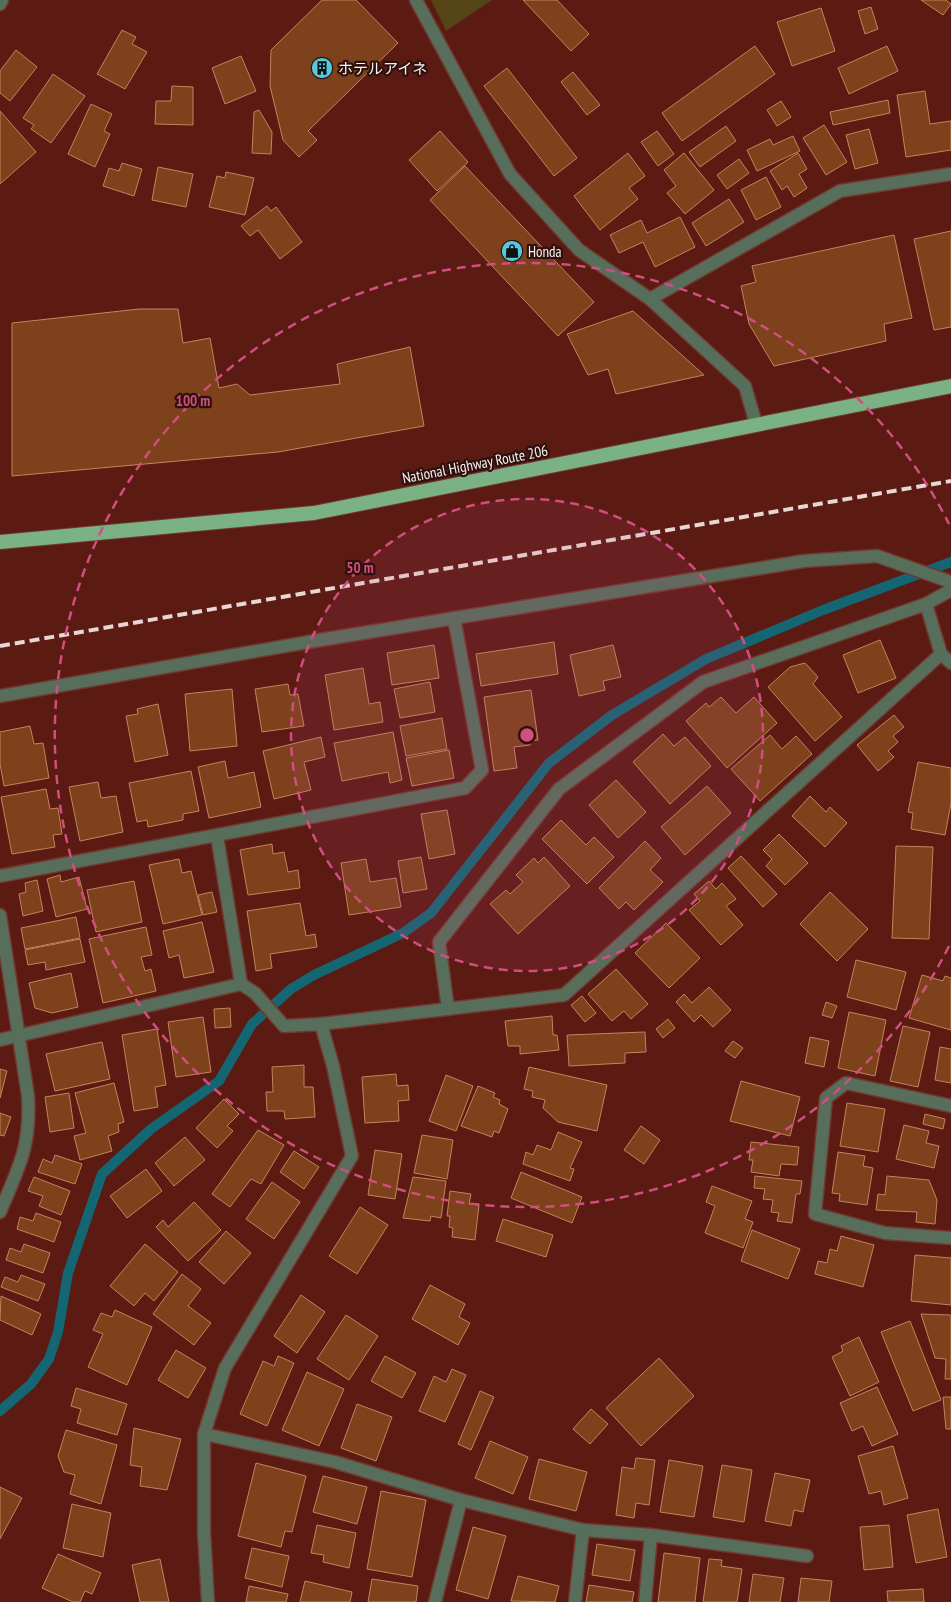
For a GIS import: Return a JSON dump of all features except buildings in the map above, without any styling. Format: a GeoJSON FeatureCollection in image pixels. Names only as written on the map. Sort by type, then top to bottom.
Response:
{"type":"FeatureCollection","features":[{"type":"Feature","properties":{"kind":"highway","name":"National Highway Route 206"},"geometry":{"type":"LineString","coordinates":[[0,542],[314,513],[951,386]]}},
{"type":"Feature","properties":{"kind":"street"},"geometry":{"type":"LineString","coordinates":[[0,4],[2,0]]}},
{"type":"Feature","properties":{"kind":"street"},"geometry":{"type":"LineString","coordinates":[[416,0],[510,174],[579,250],[650,299],[745,386],[756,424]]}},
{"type":"Feature","properties":{"kind":"street"},"geometry":{"type":"LineString","coordinates":[[650,299],[840,191],[951,174]]}},
{"type":"Feature","properties":{"kind":"street"},"geometry":{"type":"LineString","coordinates":[[0,696],[454,618],[804,561],[877,556],[950,585],[926,604],[703,682],[559,789],[438,942],[448,1009]]}},
{"type":"Feature","properties":{"kind":"street"},"geometry":{"type":"LineString","coordinates":[[926,604],[941,654],[951,663]]}},
{"type":"Feature","properties":{"kind":"street"},"geometry":{"type":"LineString","coordinates":[[0,876],[465,788],[482,770],[454,618]]}},
{"type":"Feature","properties":{"kind":"street"},"geometry":{"type":"LineString","coordinates":[[0,1040],[241,984],[256,993],[284,1026],[321,1024],[564,995],[941,654]]}},
{"type":"Feature","properties":{"kind":"street"},"geometry":{"type":"LineString","coordinates":[[217,836],[241,984]]}},
{"type":"Feature","properties":{"kind":"street"},"geometry":{"type":"LineString","coordinates":[[0,915],[28,1096],[30,1122],[24,1154],[0,1212]]}},
{"type":"Feature","properties":{"kind":"street"},"geometry":{"type":"LineString","coordinates":[[208,1602],[204,1532],[204,1434],[225,1368],[352,1156],[333,1066],[321,1024]]}},
{"type":"Feature","properties":{"kind":"street"},"geometry":{"type":"LineString","coordinates":[[951,1106],[846,1083],[826,1098],[816,1214],[884,1233],[951,1238]]}},
{"type":"Feature","properties":{"kind":"street"},"geometry":{"type":"LineString","coordinates":[[204,1434],[335,1462],[461,1500],[584,1530],[651,1535],[807,1556]]}},
{"type":"Feature","properties":{"kind":"street"},"geometry":{"type":"LineString","coordinates":[[435,1602],[461,1500]]}},
{"type":"Feature","properties":{"kind":"street"},"geometry":{"type":"LineString","coordinates":[[575,1602],[584,1530]]}},
{"type":"Feature","properties":{"kind":"street"},"geometry":{"type":"LineString","coordinates":[[645,1602],[651,1535]]}},
{"type":"Feature","properties":{"kind":"shaded area"},"geometry":{"type":"Polygon","coordinates":[[[431,0],[492,0],[446,31],[431,0]]]}},
{"type":"Feature","properties":{"kind":"waterway"},"geometry":{"type":"LineString","coordinates":[[0,1411],[31,1384],[49,1359],[58,1332],[68,1273],[102,1174],[151,1129],[219,1081],[252,1024],[291,989],[314,975],[403,933],[431,913],[549,763],[612,715],[706,659],[823,610],[951,562]]}},
{"type":"Feature","properties":{"kind":"railway"},"geometry":{"type":"LineString","coordinates":[[0,646],[951,481]]}},
{"type":"Feature","properties":{"kind":"place","name":"ホテルアイネ"},"geometry":{"type":"Point","coordinates":[322,68]}},
{"type":"Feature","properties":{"kind":"place","name":"Honda"},"geometry":{"type":"Point","coordinates":[512,251]}}]}
